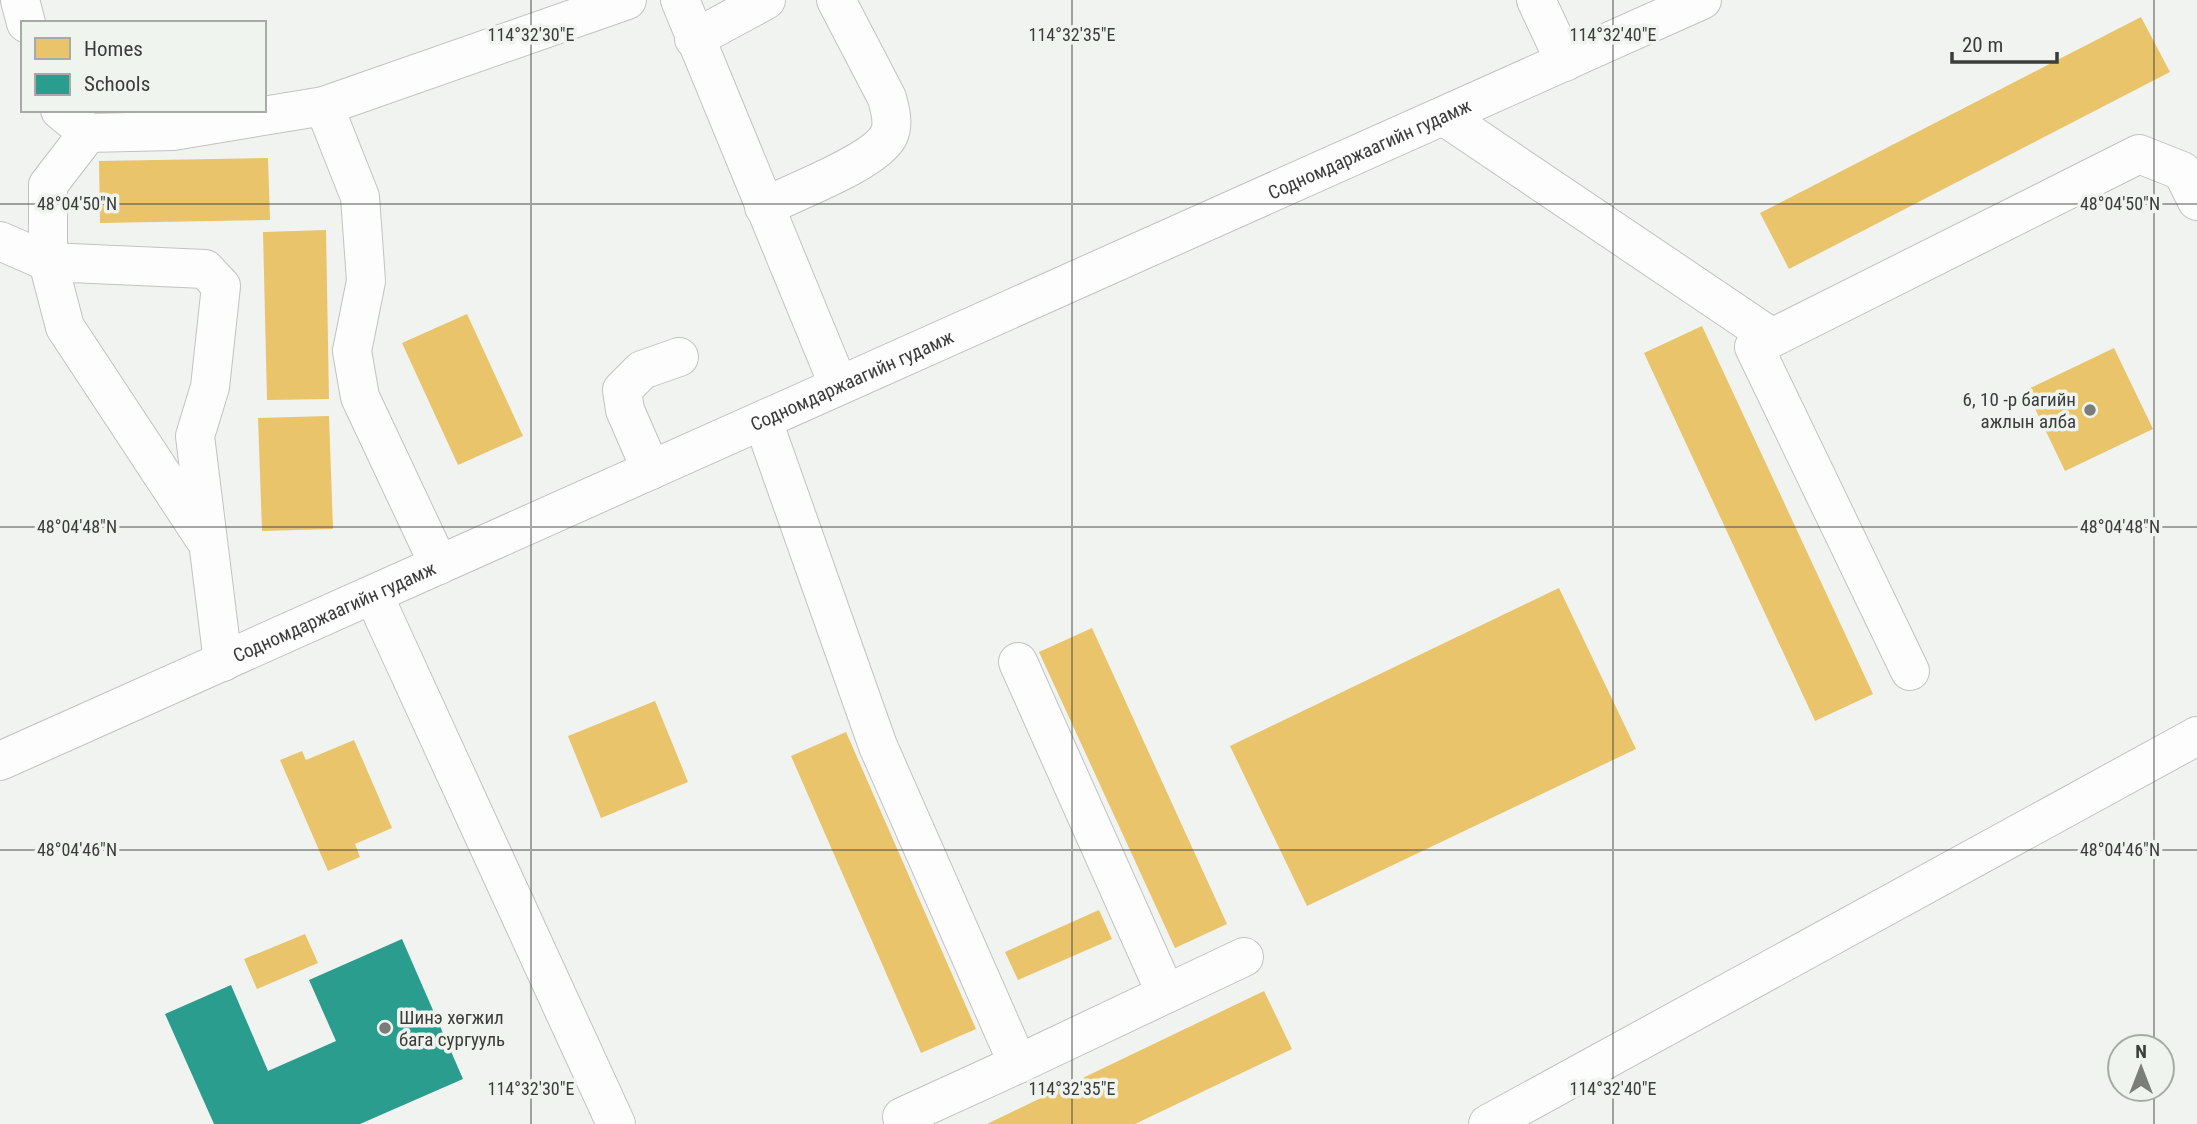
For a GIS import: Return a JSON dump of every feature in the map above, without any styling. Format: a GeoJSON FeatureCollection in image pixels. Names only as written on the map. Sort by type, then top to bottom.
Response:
{"type":"FeatureCollection","features":[{"type":"Feature","properties":{"kind":"street"},"geometry":{"type":"LineString","coordinates":[[20,0],[25,21]]}},
{"type":"Feature","properties":{"kind":"street"},"geometry":{"type":"LineString","coordinates":[[209,546],[65,327],[48,262],[48,185],[74,122],[173,131],[324,106],[627,0]]}},
{"type":"Feature","properties":{"kind":"street"},"geometry":{"type":"LineString","coordinates":[[680,0],[838,384]]}},
{"type":"Feature","properties":{"kind":"street"},"geometry":{"type":"LineString","coordinates":[[694,39],[766,0]]}},
{"type":"Feature","properties":{"kind":"street"},"geometry":{"type":"LineString","coordinates":[[764,206],[875,154],[890,133],[891,114],[887,98],[836,0]]}},
{"type":"Feature","properties":{"kind":"street"},"geometry":{"type":"LineString","coordinates":[[1536,0],[1565,62]]}},
{"type":"Feature","properties":{"kind":"street","name":"Содномдаржаагийн гудамж"},"geometry":{"type":"LineString","coordinates":[[0,761],[762,421],[838,384],[1445,117],[1702,0]]}},
{"type":"Feature","properties":{"kind":"street"},"geometry":{"type":"LineString","coordinates":[[324,106],[360,197],[366,281],[352,351],[360,397],[439,565]]}},
{"type":"Feature","properties":{"kind":"street"},"geometry":{"type":"LineString","coordinates":[[1445,117],[1772,337]]}},
{"type":"Feature","properties":{"kind":"street"},"geometry":{"type":"LineString","coordinates":[[1910,671],[1754,347],[2140,154],[2182,171],[2197,201]]}},
{"type":"Feature","properties":{"kind":"street"},"geometry":{"type":"LineString","coordinates":[[0,241],[48,262],[205,269],[221,286],[210,387],[195,436],[223,662]]}},
{"type":"Feature","properties":{"kind":"street"},"geometry":{"type":"LineString","coordinates":[[651,470],[625,410],[622,390],[642,370],[679,357]]}},
{"type":"Feature","properties":{"kind":"street"},"geometry":{"type":"LineString","coordinates":[[762,421],[878,746],[1018,1064]]}},
{"type":"Feature","properties":{"kind":"street"},"geometry":{"type":"LineString","coordinates":[[373,596],[616,1124]]}},
{"type":"Feature","properties":{"kind":"street"},"geometry":{"type":"LineString","coordinates":[[1018,662],[1166,994]]}},
{"type":"Feature","properties":{"kind":"street"},"geometry":{"type":"LineString","coordinates":[[1488,1124],[2197,736]]}},
{"type":"Feature","properties":{"kind":"street"},"geometry":{"type":"LineString","coordinates":[[902,1117],[1244,957]]}},
{"type":"Feature","properties":{"kind":"building: Homes"},"geometry":{"type":"Polygon","coordinates":[[[2141,17],[2170,72],[1789,269],[1760,213],[2141,17]]]}},
{"type":"Feature","properties":{"kind":"building: Homes"},"geometry":{"type":"Polygon","coordinates":[[[268,158],[270,220],[100,223],[99,161],[268,158]]]}},
{"type":"Feature","properties":{"kind":"building: Homes"},"geometry":{"type":"Polygon","coordinates":[[[326,230],[329,399],[267,400],[263,232],[326,230]]]}},
{"type":"Feature","properties":{"kind":"building: Homes"},"geometry":{"type":"Polygon","coordinates":[[[467,314],[523,436],[458,465],[402,343],[467,314]]]}},
{"type":"Feature","properties":{"kind":"building: Homes"},"geometry":{"type":"Polygon","coordinates":[[[1702,326],[1873,694],[1815,721],[1644,353],[1702,326]]]}},
{"type":"Feature","properties":{"kind":"building: Homes","name":"6, 10 -р багийн ажлын алба"},"geometry":{"type":"Polygon","coordinates":[[[2114,348],[2153,429],[2065,471],[2026,390],[2114,348]]]}},
{"type":"Feature","properties":{"kind":"building: Homes"},"geometry":{"type":"Polygon","coordinates":[[[329,416],[333,529],[262,531],[258,418],[329,416]]]}},
{"type":"Feature","properties":{"kind":"building: Homes"},"geometry":{"type":"Polygon","coordinates":[[[1559,588],[1636,749],[1307,906],[1230,746],[1559,588]]]}},
{"type":"Feature","properties":{"kind":"building: Homes"},"geometry":{"type":"Polygon","coordinates":[[[1092,628],[1227,924],[1175,948],[1039,652],[1092,628]]]}},
{"type":"Feature","properties":{"kind":"building: Homes"},"geometry":{"type":"Polygon","coordinates":[[[655,701],[688,782],[601,818],[568,736],[655,701]]]}},
{"type":"Feature","properties":{"kind":"building: Homes"},"geometry":{"type":"Polygon","coordinates":[[[846,732],[976,1029],[921,1053],[791,756],[846,732]]]}},
{"type":"Feature","properties":{"kind":"building: Homes"},"geometry":{"type":"Polygon","coordinates":[[[354,740],[392,828],[355,844],[360,857],[328,871],[280,760],[302,751],[306,760],[354,740]]]}},
{"type":"Feature","properties":{"kind":"building: Homes"},"geometry":{"type":"Polygon","coordinates":[[[1099,910],[1112,939],[1018,980],[1005,952],[1099,910]]]}},
{"type":"Feature","properties":{"kind":"building: Homes"},"geometry":{"type":"Polygon","coordinates":[[[305,934],[318,963],[257,989],[244,959],[305,934]]]}},
{"type":"Feature","properties":{"kind":"building: Homes"},"geometry":{"type":"Polygon","coordinates":[[[1264,991],[1292,1049],[1135,1124],[987,1124],[1264,991]]]}},
{"type":"Feature","properties":{"kind":"building: Schools","name":"Шинэ хөгжил бага сургууль"},"geometry":{"type":"Polygon","coordinates":[[[402,939],[463,1079],[360,1124],[214,1124],[165,1014],[231,985],[268,1071],[336,1041],[309,980],[402,939]]]}},
{"type":"Feature","properties":{"kind":"place","name":"6, 10 -р багийн ажлын алба"},"geometry":{"type":"Point","coordinates":[2090,410]}},
{"type":"Feature","properties":{"kind":"place","name":"Шинэ хөгжил бага сургууль"},"geometry":{"type":"Point","coordinates":[385,1028]}}]}
